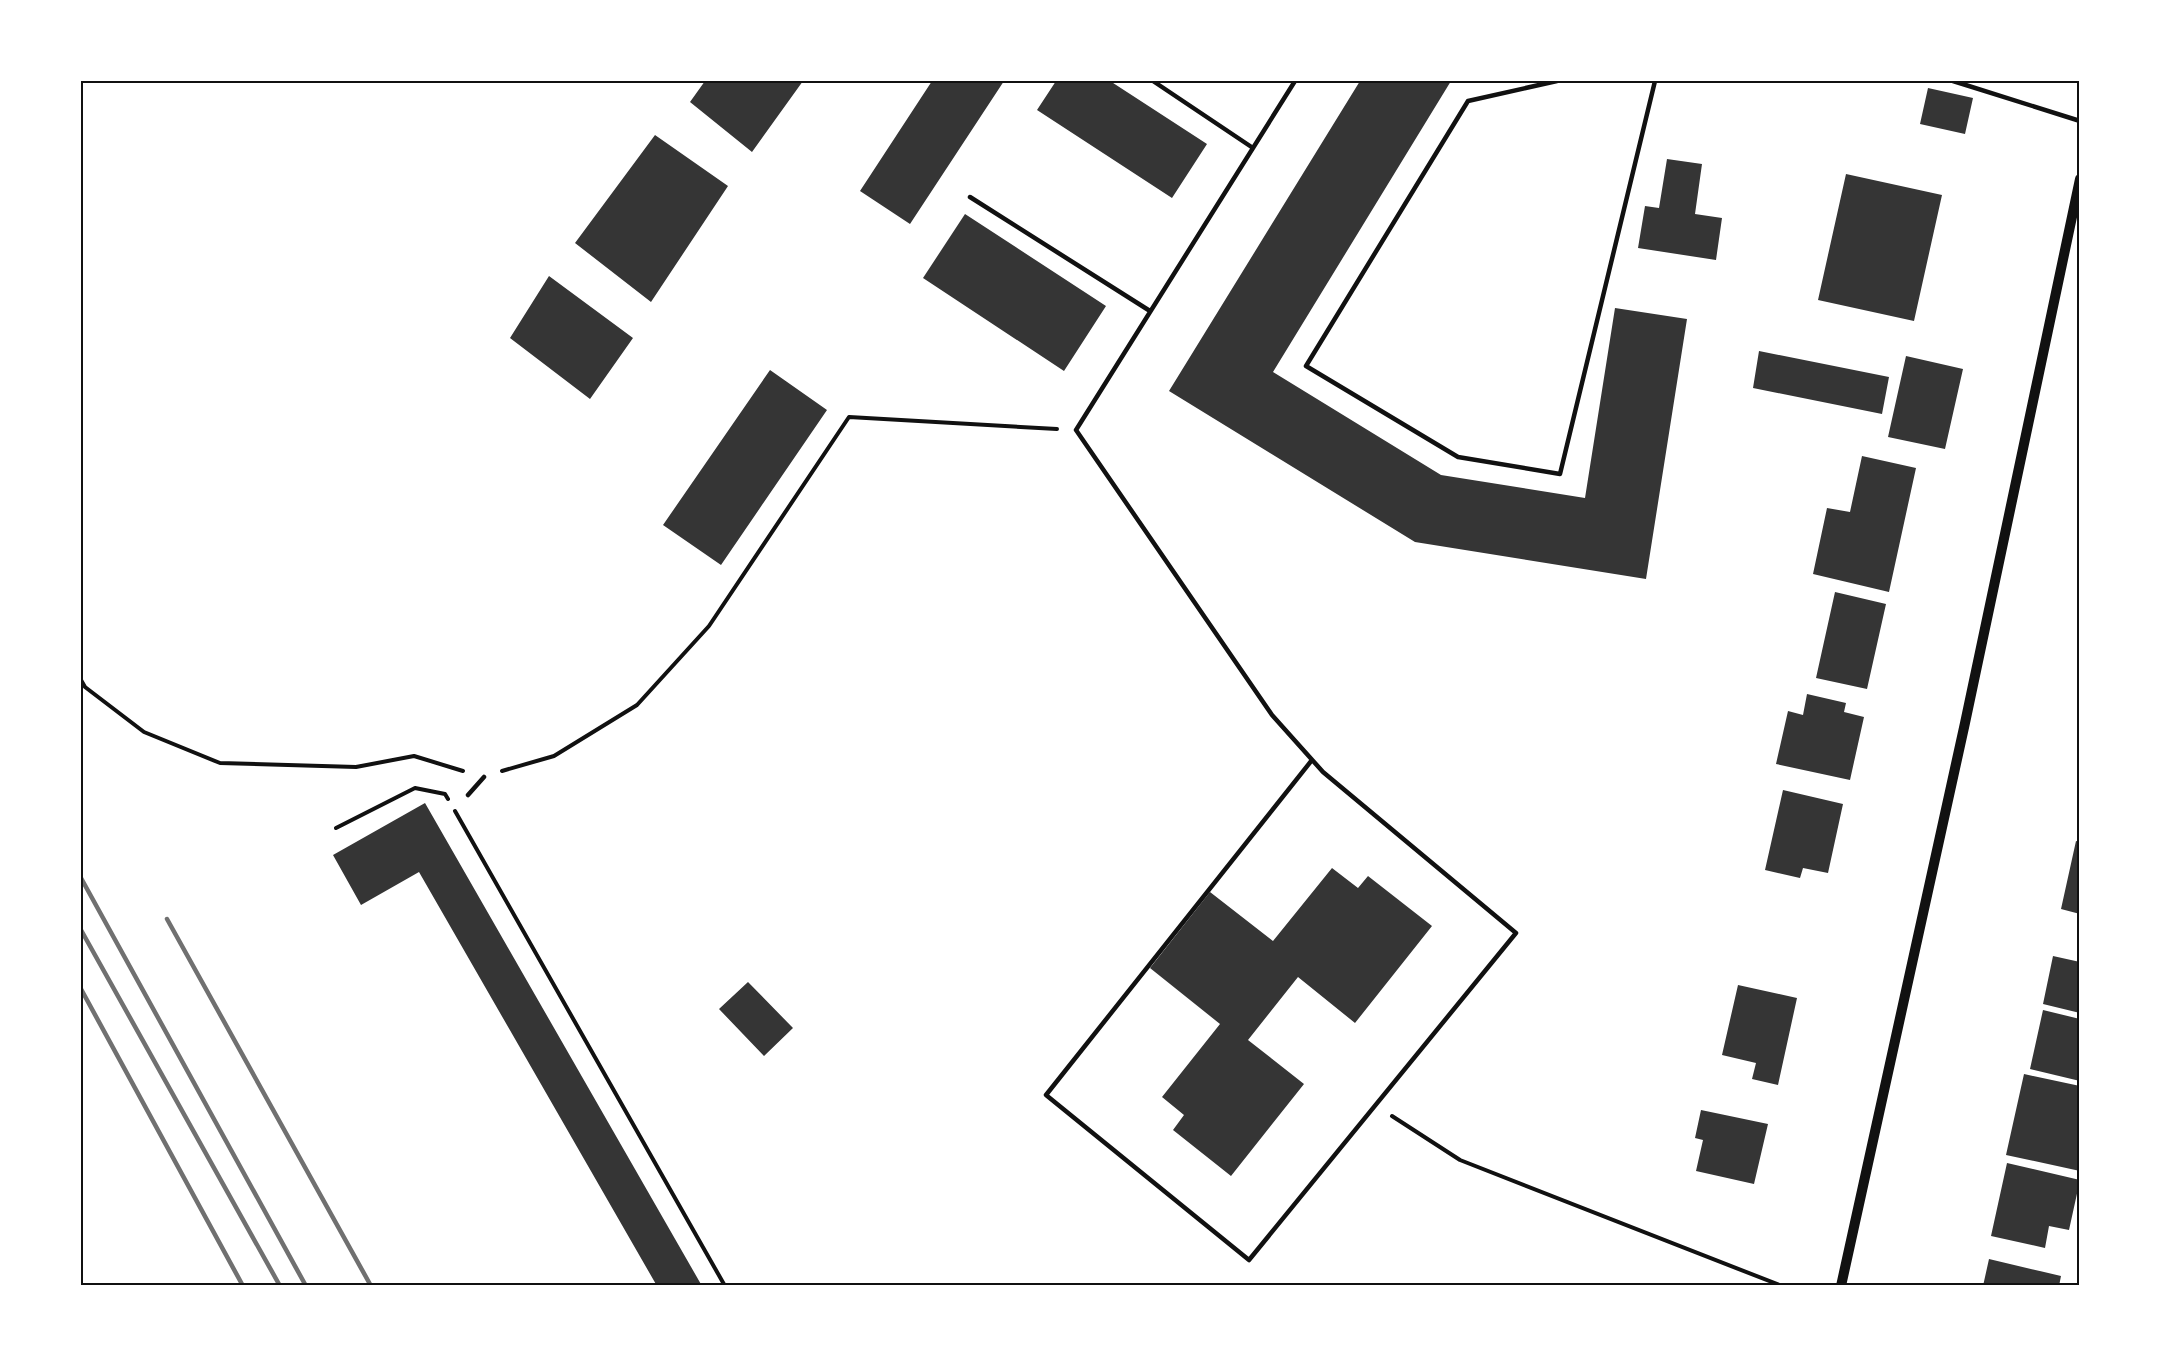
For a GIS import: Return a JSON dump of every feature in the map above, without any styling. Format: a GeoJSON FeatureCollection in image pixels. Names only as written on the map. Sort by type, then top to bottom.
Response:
{"type":"FeatureCollection","features":[{"type":"Feature","properties":{"kind":"street"},"geometry":{"type":"LineString","coordinates":[[1841,1286],[1965,723],[2080,178]]}},
{"type":"Feature","properties":{"kind":"lane"},"geometry":{"type":"LineString","coordinates":[[1153,81],[1253,148]]}},
{"type":"Feature","properties":{"kind":"lane"},"geometry":{"type":"LineString","coordinates":[[1296,81],[1076,430],[1272,715],[1323,772],[1516,933],[1249,1260],[1046,1095],[1312,760]]}},
{"type":"Feature","properties":{"kind":"lane"},"geometry":{"type":"LineString","coordinates":[[1557,81],[1468,101],[1306,366],[1458,458],[1560,474],[1655,81]]}},
{"type":"Feature","properties":{"kind":"lane"},"geometry":{"type":"LineString","coordinates":[[1953,81],[2080,121]]}},
{"type":"Feature","properties":{"kind":"lane"},"geometry":{"type":"LineString","coordinates":[[970,197],[1150,311]]}},
{"type":"Feature","properties":{"kind":"lane"},"geometry":{"type":"LineString","coordinates":[[468,795],[484,777]]}},
{"type":"Feature","properties":{"kind":"path"},"geometry":{"type":"LineString","coordinates":[[81,680],[85,687],[144,732],[220,763],[356,767],[414,756],[484,777],[554,756],[637,705],[709,626],[849,417],[1076,430]]}},
{"type":"Feature","properties":{"kind":"path"},"geometry":{"type":"LineString","coordinates":[[336,828],[415,788],[445,794],[725,1286]]}},
{"type":"Feature","properties":{"kind":"path"},"geometry":{"type":"LineString","coordinates":[[1377,1106],[1460,1160],[1782,1286]]}},
{"type":"Feature","properties":{"kind":"building"},"geometry":{"type":"Polygon","coordinates":[[[705,81],[803,81],[752,152],[690,102],[705,81]]]}},
{"type":"Feature","properties":{"kind":"building"},"geometry":{"type":"Polygon","coordinates":[[[932,81],[1004,81],[910,224],[860,191],[932,81]]]}},
{"type":"Feature","properties":{"kind":"building"},"geometry":{"type":"Polygon","coordinates":[[[1056,81],[1110,81],[1207,144],[1172,198],[1037,110],[1056,81]]]}},
{"type":"Feature","properties":{"kind":"building"},"geometry":{"type":"Polygon","coordinates":[[[1360,81],[1451,81],[1273,372],[1441,475],[1585,498],[1615,308],[1687,319],[1646,579],[1415,542],[1169,391],[1360,81]]]}},
{"type":"Feature","properties":{"kind":"building"},"geometry":{"type":"Polygon","coordinates":[[[1928,88],[1973,98],[1965,134],[1920,124],[1928,88]]]}},
{"type":"Feature","properties":{"kind":"building"},"geometry":{"type":"Polygon","coordinates":[[[655,135],[728,186],[651,302],[575,243],[655,135]]]}},
{"type":"Feature","properties":{"kind":"building"},"geometry":{"type":"Polygon","coordinates":[[[1667,159],[1702,164],[1695,214],[1722,218],[1716,260],[1638,248],[1645,206],[1659,208],[1667,159]]]}},
{"type":"Feature","properties":{"kind":"building"},"geometry":{"type":"Polygon","coordinates":[[[1846,174],[1942,195],[1914,321],[1818,300],[1846,174]]]}},
{"type":"Feature","properties":{"kind":"building"},"geometry":{"type":"Polygon","coordinates":[[[965,214],[1106,306],[1064,371],[923,278],[965,214]]]}},
{"type":"Feature","properties":{"kind":"building"},"geometry":{"type":"Polygon","coordinates":[[[549,276],[633,338],[590,399],[510,338],[549,276]]]}},
{"type":"Feature","properties":{"kind":"building"},"geometry":{"type":"Polygon","coordinates":[[[1759,351],[1889,377],[1882,414],[1753,388],[1759,351]]]}},
{"type":"Feature","properties":{"kind":"building"},"geometry":{"type":"Polygon","coordinates":[[[1906,356],[1963,369],[1945,449],[1888,437],[1906,356]]]}},
{"type":"Feature","properties":{"kind":"building"},"geometry":{"type":"Polygon","coordinates":[[[770,370],[827,410],[721,565],[663,525],[770,370]]]}},
{"type":"Feature","properties":{"kind":"building"},"geometry":{"type":"Polygon","coordinates":[[[1862,456],[1916,468],[1889,592],[1813,574],[1827,508],[1850,512],[1862,456]]]}},
{"type":"Feature","properties":{"kind":"building"},"geometry":{"type":"Polygon","coordinates":[[[1835,592],[1886,604],[1867,689],[1816,678],[1835,592]]]}},
{"type":"Feature","properties":{"kind":"building"},"geometry":{"type":"Polygon","coordinates":[[[1807,694],[1846,703],[1844,712],[1864,717],[1850,780],[1776,764],[1788,711],[1803,715],[1807,694]]]}},
{"type":"Feature","properties":{"kind":"building"},"geometry":{"type":"Polygon","coordinates":[[[1783,790],[1843,804],[1828,873],[1803,868],[1800,878],[1765,870],[1783,790]]]}},
{"type":"Feature","properties":{"kind":"building"},"geometry":{"type":"Polygon","coordinates":[[[425,803],[702,1286],[657,1286],[419,872],[361,905],[333,855],[425,803]]]}},
{"type":"Feature","properties":{"kind":"building"},"geometry":{"type":"Polygon","coordinates":[[[2076,841],[2080,842],[2080,914],[2061,909],[2076,841]]]}},
{"type":"Feature","properties":{"kind":"building"},"geometry":{"type":"Polygon","coordinates":[[[1332,868],[1358,888],[1368,876],[1432,926],[1355,1023],[1298,977],[1248,1040],[1304,1084],[1231,1176],[1173,1130],[1184,1115],[1162,1097],[1220,1024],[1150,968],[1210,892],[1273,941],[1332,868]]]}},
{"type":"Feature","properties":{"kind":"building"},"geometry":{"type":"Polygon","coordinates":[[[2053,956],[2080,962],[2080,1013],[2043,1004],[2053,956]]]}},
{"type":"Feature","properties":{"kind":"building"},"geometry":{"type":"Polygon","coordinates":[[[748,982],[793,1028],[764,1056],[719,1009],[748,982]]]}},
{"type":"Feature","properties":{"kind":"building"},"geometry":{"type":"Polygon","coordinates":[[[1738,985],[1797,998],[1778,1085],[1752,1079],[1756,1063],[1722,1055],[1738,985]]]}},
{"type":"Feature","properties":{"kind":"building"},"geometry":{"type":"Polygon","coordinates":[[[2043,1010],[2080,1019],[2080,1081],[2030,1069],[2043,1010]]]}},
{"type":"Feature","properties":{"kind":"building"},"geometry":{"type":"Polygon","coordinates":[[[2024,1074],[2080,1086],[2080,1171],[2006,1155],[2024,1074]]]}},
{"type":"Feature","properties":{"kind":"building"},"geometry":{"type":"Polygon","coordinates":[[[1701,1110],[1768,1124],[1754,1184],[1696,1171],[1703,1140],[1695,1138],[1701,1110]]]}},
{"type":"Feature","properties":{"kind":"building"},"geometry":{"type":"Polygon","coordinates":[[[2007,1163],[2080,1180],[2069,1230],[2049,1226],[2045,1248],[1991,1236],[2007,1163]]]}},
{"type":"Feature","properties":{"kind":"building"},"geometry":{"type":"Polygon","coordinates":[[[1989,1259],[2061,1276],[2059,1286],[1983,1286],[1989,1259]]]}},
{"type":"Feature","properties":{"kind":"railway"},"geometry":{"type":"LineString","coordinates":[[81,878],[306,1286]]}},
{"type":"Feature","properties":{"kind":"railway"},"geometry":{"type":"LineString","coordinates":[[167,919],[371,1286]]}},
{"type":"Feature","properties":{"kind":"railway"},"geometry":{"type":"LineString","coordinates":[[81,930],[280,1286]]}},
{"type":"Feature","properties":{"kind":"railway"},"geometry":{"type":"LineString","coordinates":[[81,989],[243,1286]]}}]}
